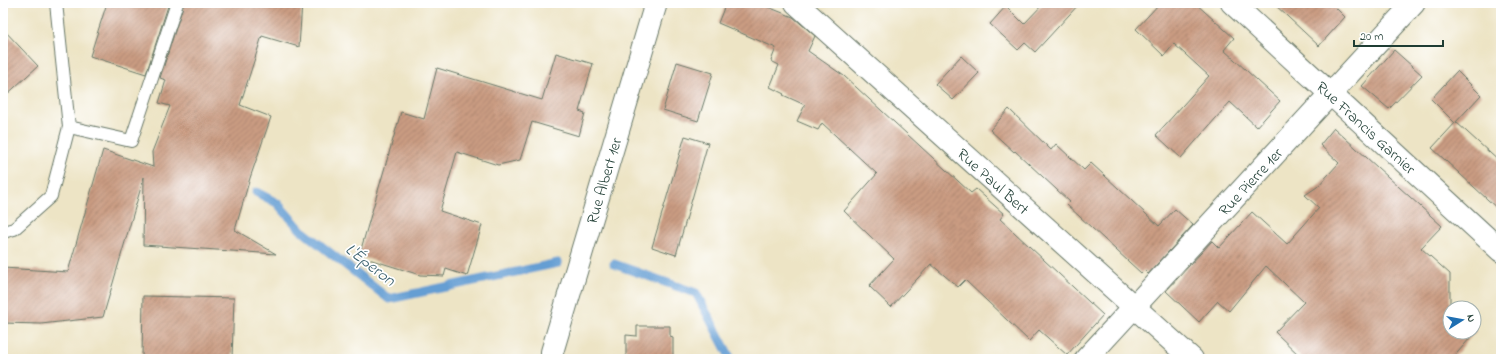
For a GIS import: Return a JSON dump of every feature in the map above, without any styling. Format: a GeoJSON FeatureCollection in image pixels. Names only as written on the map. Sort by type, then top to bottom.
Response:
{"type":"FeatureCollection","features":[{"type":"Feature","properties":{"kind":"street","name":"Rue Albert 1er"},"geometry":{"type":"LineString","coordinates":[[552,359],[552,352],[656,3]]}},
{"type":"Feature","properties":{"kind":"street","name":"Rue Paul Bert"},"geometry":{"type":"LineString","coordinates":[[796,3],[1046,229],[1135,306],[1192,359]]}},
{"type":"Feature","properties":{"kind":"street","name":"Rue Francis Garnier"},"geometry":{"type":"LineString","coordinates":[[1232,3],[1501,251]]}},
{"type":"Feature","properties":{"kind":"street","name":"Rue Pierre 1er"},"geometry":{"type":"LineString","coordinates":[[1086,359],[1414,3]]}},
{"type":"Feature","properties":{"kind":"lane"},"geometry":{"type":"LineString","coordinates":[[3,232],[14,229],[51,196],[69,127],[56,3]]}},
{"type":"Feature","properties":{"kind":"lane"},"geometry":{"type":"LineString","coordinates":[[69,127],[131,141],[177,3]]}},
{"type":"Feature","properties":{"kind":"building"},"geometry":{"type":"Polygon","coordinates":[[[107,3],[169,3],[146,74],[90,56],[107,3]]]}},
{"type":"Feature","properties":{"kind":"building"},"geometry":{"type":"Polygon","coordinates":[[[184,3],[302,3],[299,47],[262,36],[240,105],[271,117],[250,178],[235,230],[276,254],[143,245],[144,177],[103,317],[41,324],[3,323],[3,268],[68,272],[103,150],[153,167],[152,152],[170,106],[159,103],[166,80],[160,78],[184,3]]]}},
{"type":"Feature","properties":{"kind":"building"},"geometry":{"type":"Polygon","coordinates":[[[726,3],[758,3],[793,17],[815,36],[808,51],[844,76],[971,193],[976,189],[1004,214],[1000,219],[1103,315],[1067,355],[1039,330],[1029,341],[965,280],[958,287],[931,264],[891,307],[869,286],[894,259],[844,211],[877,174],[822,123],[818,130],[797,121],[805,105],[770,87],[779,65],[771,61],[776,48],[718,23],[726,3]]]}},
{"type":"Feature","properties":{"kind":"building"},"geometry":{"type":"Polygon","coordinates":[[[1044,3],[1080,3],[1035,52],[1025,43],[1018,50],[990,24],[1006,6],[1024,24],[1044,3]]]}},
{"type":"Feature","properties":{"kind":"building"},"geometry":{"type":"Polygon","coordinates":[[[1160,3],[1195,3],[1234,38],[1224,50],[1280,101],[1257,127],[1230,102],[1181,158],[1156,135],[1209,76],[1174,44],[1164,56],[1136,29],[1160,3]]]}},
{"type":"Feature","properties":{"kind":"building"},"geometry":{"type":"Polygon","coordinates":[[[1273,3],[1331,3],[1345,17],[1319,46],[1273,3]]]}},
{"type":"Feature","properties":{"kind":"building"},"geometry":{"type":"Polygon","coordinates":[[[3,29],[38,66],[3,98],[3,29]]]}},
{"type":"Feature","properties":{"kind":"building"},"geometry":{"type":"Polygon","coordinates":[[[1394,50],[1422,75],[1389,109],[1362,86],[1394,50]]]}},
{"type":"Feature","properties":{"kind":"building"},"geometry":{"type":"Polygon","coordinates":[[[556,53],[593,64],[579,111],[585,113],[579,136],[532,122],[520,160],[498,165],[457,152],[440,211],[482,225],[467,276],[446,269],[444,276],[420,275],[359,256],[401,112],[424,119],[437,68],[542,100],[556,53]]]}},
{"type":"Feature","properties":{"kind":"building"},"geometry":{"type":"Polygon","coordinates":[[[961,56],[979,73],[953,100],[935,84],[961,56]]]}},
{"type":"Feature","properties":{"kind":"building"},"geometry":{"type":"Polygon","coordinates":[[[677,62],[713,73],[698,121],[663,110],[677,62]]]}},
{"type":"Feature","properties":{"kind":"building"},"geometry":{"type":"Polygon","coordinates":[[[1457,71],[1481,95],[1455,123],[1431,99],[1457,71]]]}},
{"type":"Feature","properties":{"kind":"building"},"geometry":{"type":"Polygon","coordinates":[[[1009,109],[1051,150],[1056,144],[1084,170],[1091,163],[1159,226],[1175,209],[1193,225],[1148,274],[1144,270],[1141,273],[1067,205],[1070,202],[990,130],[1009,109]]]}},
{"type":"Feature","properties":{"kind":"building"},"geometry":{"type":"Polygon","coordinates":[[[1456,122],[1501,163],[1501,212],[1432,148],[1456,122]]]}},
{"type":"Feature","properties":{"kind":"building"},"geometry":{"type":"Polygon","coordinates":[[[1334,128],[1442,226],[1421,248],[1450,274],[1450,300],[1442,300],[1442,340],[1468,340],[1452,359],[1303,359],[1275,332],[1304,302],[1266,266],[1229,311],[1218,301],[1199,322],[1166,291],[1212,241],[1219,248],[1252,212],[1287,244],[1319,208],[1305,195],[1317,187],[1339,163],[1320,145],[1334,128]]]}},
{"type":"Feature","properties":{"kind":"building"},"geometry":{"type":"Polygon","coordinates":[[[685,136],[708,143],[676,255],[652,247],[685,136]]]}},
{"type":"Feature","properties":{"kind":"building"},"geometry":{"type":"Polygon","coordinates":[[[143,296],[234,298],[232,359],[142,359],[143,296]]]}},
{"type":"Feature","properties":{"kind":"building"},"geometry":{"type":"Polygon","coordinates":[[[637,326],[670,326],[670,336],[673,337],[673,359],[626,359],[626,335],[637,336],[637,326]]]}},
{"type":"Feature","properties":{"kind":"waterway","name":"L'Éperon"},"geometry":{"type":"LineString","coordinates":[[256,192],[277,203],[301,230],[389,299],[558,263]]}},
{"type":"Feature","properties":{"kind":"waterway","name":"L'Éperon"},"geometry":{"type":"LineString","coordinates":[[614,264],[696,293],[731,359]]}}]}
